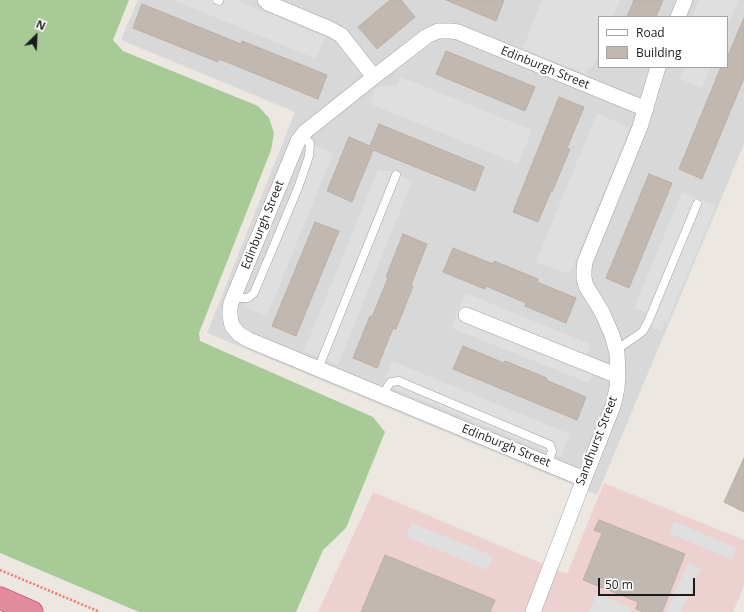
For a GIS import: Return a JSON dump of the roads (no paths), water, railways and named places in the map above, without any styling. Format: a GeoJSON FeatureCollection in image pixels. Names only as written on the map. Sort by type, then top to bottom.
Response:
{"type":"FeatureCollection","features":[{"type":"Feature","properties":{"kind":"highway"},"geometry":{"type":"LineString","coordinates":[[0,598],[32,612]]}},
{"type":"Feature","properties":{"kind":"street"},"geometry":{"type":"LineString","coordinates":[[265,0],[268,4],[330,29],[341,35],[374,77]]}},
{"type":"Feature","properties":{"kind":"street"},"geometry":{"type":"LineString","coordinates":[[678,16],[685,0]]}},
{"type":"Feature","properties":{"kind":"street","name":"Edinburgh Street"},"geometry":{"type":"LineString","coordinates":[[584,479],[248,340],[239,334],[232,326],[230,316],[231,303],[301,136],[306,130],[427,36],[438,32],[458,32],[646,109]]}},
{"type":"Feature","properties":{"kind":"street","name":"Sandhurst Street"},"geometry":{"type":"LineString","coordinates":[[533,612],[613,406],[618,376],[616,350],[612,335],[602,312],[586,286],[584,269],[585,262],[640,127],[658,68]]}},
{"type":"Feature","properties":{"kind":"street"},"geometry":{"type":"LineString","coordinates":[[466,315],[618,376]]}},
{"type":"Feature","properties":{"kind":"lane"},"geometry":{"type":"LineString","coordinates":[[318,369],[396,175]]}},
{"type":"Feature","properties":{"kind":"lane"},"geometry":{"type":"LineString","coordinates":[[616,350],[643,331],[648,322],[697,204]]}}]}
